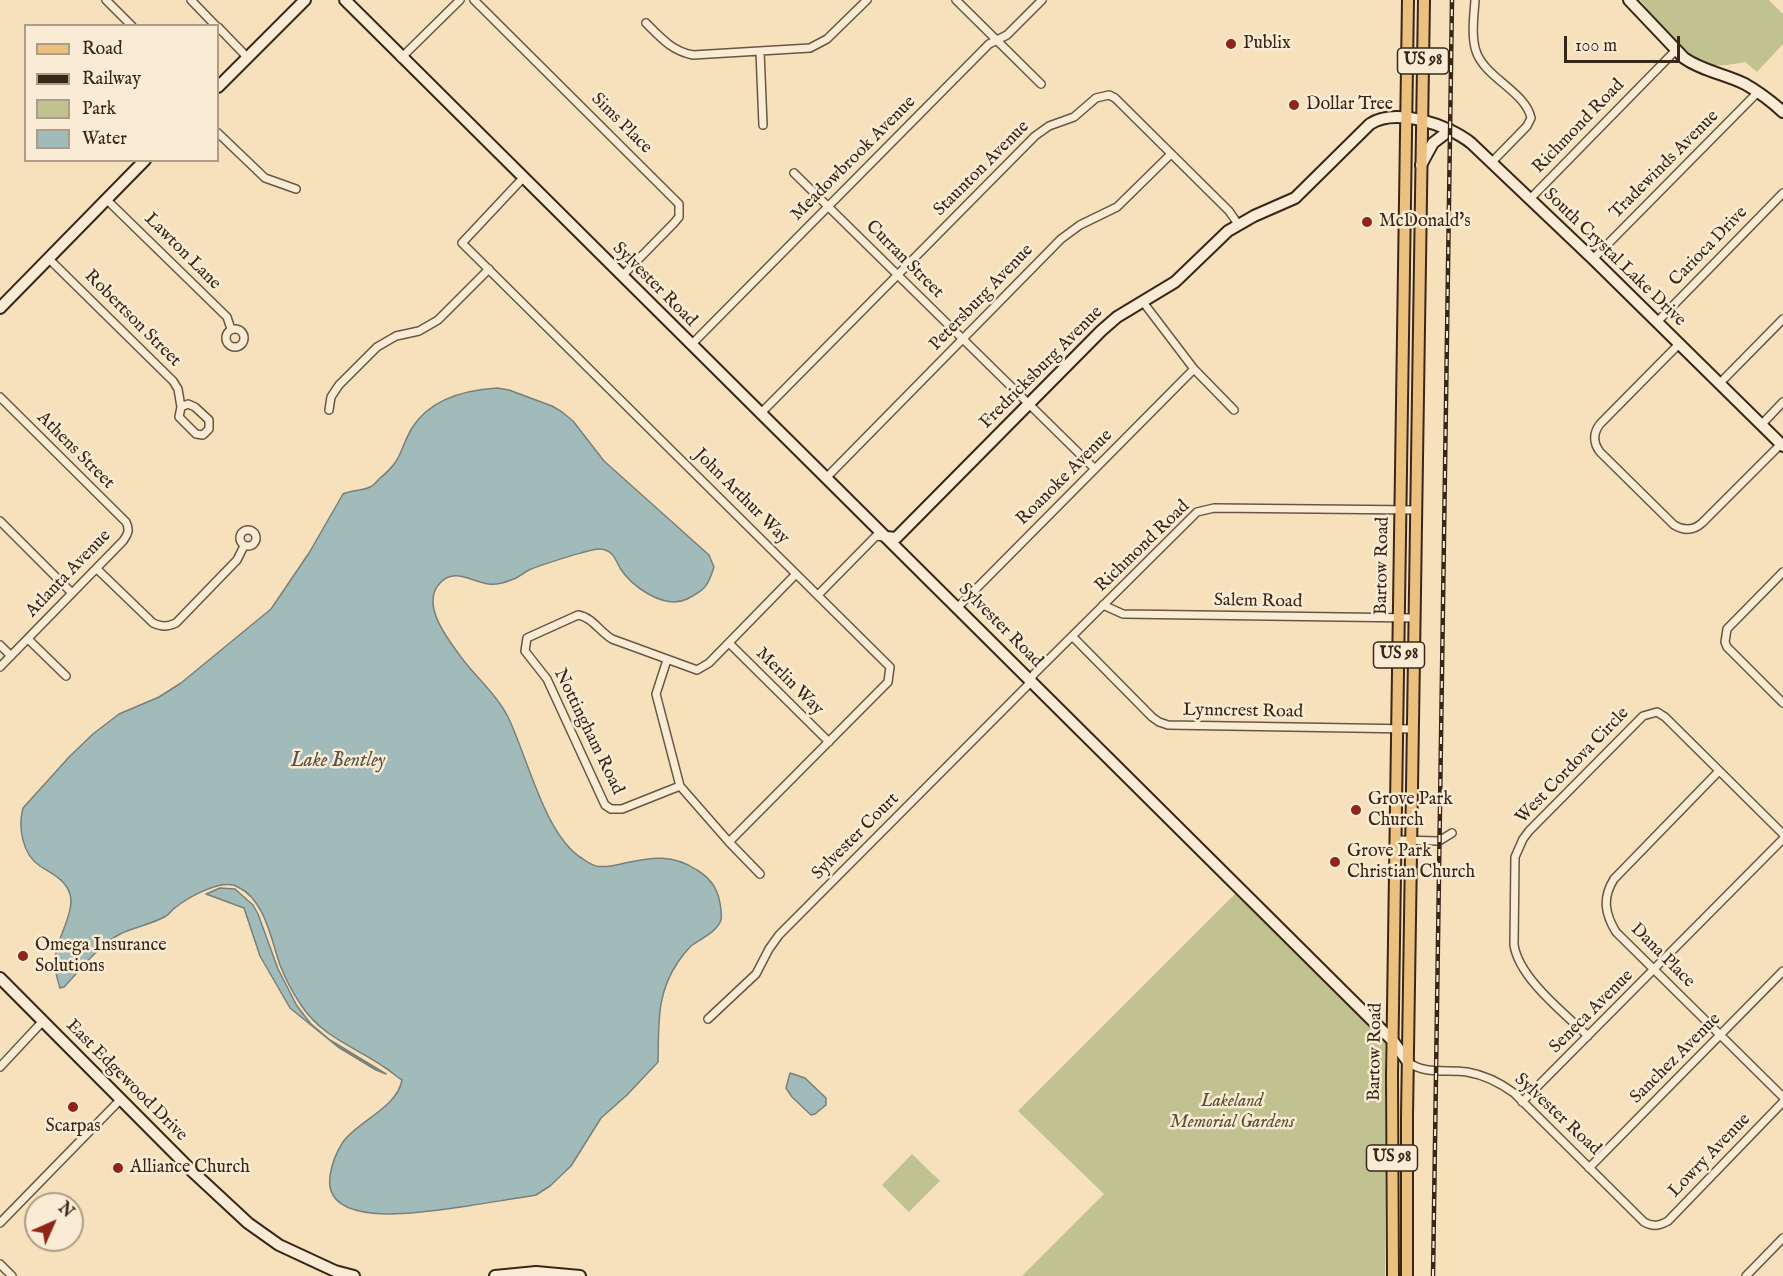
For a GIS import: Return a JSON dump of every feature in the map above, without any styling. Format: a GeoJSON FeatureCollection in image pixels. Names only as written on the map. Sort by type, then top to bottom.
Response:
{"type":"FeatureCollection","features":[{"type":"Feature","properties":{"kind":"main road","name":"Bartow Road"},"geometry":{"type":"LineString","coordinates":[[1393,1276],[1393,1041],[1408,0]]}},
{"type":"Feature","properties":{"kind":"main road"},"geometry":{"type":"LineString","coordinates":[[1417,0],[1418,18],[1423,25]]}},
{"type":"Feature","properties":{"kind":"main road","name":"Bartow Road"},"geometry":{"type":"LineString","coordinates":[[1407,1276],[1408,1062],[1424,0]]}},
{"type":"Feature","properties":{"kind":"street"},"geometry":{"type":"LineString","coordinates":[[106,0],[130,24]]}},
{"type":"Feature","properties":{"kind":"street"},"geometry":{"type":"LineString","coordinates":[[190,0],[215,24]]}},
{"type":"Feature","properties":{"kind":"street"},"geometry":{"type":"LineString","coordinates":[[219,86],[305,0]]}},
{"type":"Feature","properties":{"kind":"street","name":"Sylvester Road"},"geometry":{"type":"LineString","coordinates":[[345,0],[1393,1041],[1408,1062],[1423,1070],[1466,1072],[1491,1078],[1514,1093],[1644,1222],[1651,1226],[1656,1225]]}},
{"type":"Feature","properties":{"kind":"street"},"geometry":{"type":"LineString","coordinates":[[401,58],[460,0]]}},
{"type":"Feature","properties":{"kind":"street","name":"Sims Place"},"geometry":{"type":"LineString","coordinates":[[474,0],[679,204],[679,217],[622,276]]}},
{"type":"Feature","properties":{"kind":"street"},"geometry":{"type":"LineString","coordinates":[[646,23],[670,47],[681,53],[693,55],[810,48],[823,43],[867,0]]}},
{"type":"Feature","properties":{"kind":"street"},"geometry":{"type":"LineString","coordinates":[[956,0],[1041,84]]}},
{"type":"Feature","properties":{"kind":"street","name":"Meadowbrook Avenue"},"geometry":{"type":"LineString","coordinates":[[692,345],[989,44],[1007,35],[1042,0]]}},
{"type":"Feature","properties":{"kind":"street"},"geometry":{"type":"LineString","coordinates":[[1475,0],[1475,50],[1486,66],[1527,106],[1531,118],[1527,126],[1492,162]]}},
{"type":"Feature","properties":{"kind":"street"},"geometry":{"type":"LineString","coordinates":[[1629,0],[1675,51],[1694,65],[1743,83],[1783,112]]}},
{"type":"Feature","properties":{"kind":"street"},"geometry":{"type":"LineString","coordinates":[[219,28],[247,57]]}},
{"type":"Feature","properties":{"kind":"street"},"geometry":{"type":"LineString","coordinates":[[760,51],[763,125]]}},
{"type":"Feature","properties":{"kind":"street","name":"Richmond Road"},"geometry":{"type":"LineString","coordinates":[[1530,199],[1675,51]]}},
{"type":"Feature","properties":{"kind":"street","name":"Tradewinds Avenue"},"geometry":{"type":"LineString","coordinates":[[1593,259],[1758,92]]}},
{"type":"Feature","properties":{"kind":"street","name":"Staunton Avenue"},"geometry":{"type":"LineString","coordinates":[[760,414],[1035,136],[1049,126],[1074,117],[1096,98],[1109,95],[1115,98],[1229,211],[1238,224]]}},
{"type":"Feature","properties":{"kind":"street","name":"Fredricksburg Avenue"},"geometry":{"type":"LineString","coordinates":[[886,537],[896,538],[1101,331],[1118,317],[1175,282],[1238,224],[1295,198],[1370,124],[1384,117],[1407,118]]}},
{"type":"Feature","properties":{"kind":"street","name":"South Crystal Lake Drive"},"geometry":{"type":"LineString","coordinates":[[1407,118],[1450,130],[1465,138],[1593,259],[1782,445]]}},
{"type":"Feature","properties":{"kind":"street"},"geometry":{"type":"LineString","coordinates":[[1421,165],[1433,143],[1450,130]]}},
{"type":"Feature","properties":{"kind":"street"},"geometry":{"type":"LineString","coordinates":[[219,135],[265,178],[296,189]]}},
{"type":"Feature","properties":{"kind":"street","name":"Petersburg Avenue"},"geometry":{"type":"LineString","coordinates":[[826,478],[1070,231],[1117,207],[1172,154]]}},
{"type":"Feature","properties":{"kind":"street"},"geometry":{"type":"LineString","coordinates":[[0,308],[143,162]]}},
{"type":"Feature","properties":{"kind":"street","name":"Curran Street"},"geometry":{"type":"LineString","coordinates":[[794,173],[1095,469]]}},
{"type":"Feature","properties":{"kind":"street","name":"John Arthur Way"},"geometry":{"type":"LineString","coordinates":[[522,178],[462,243],[890,667],[888,682],[729,842]]}},
{"type":"Feature","properties":{"kind":"street","name":"Carioca Drive"},"geometry":{"type":"LineString","coordinates":[[1657,322],[1783,193]]}},
{"type":"Feature","properties":{"kind":"street","name":"Lawton Lane"},"geometry":{"type":"LineString","coordinates":[[107,200],[227,318],[231,329]]}},
{"type":"Feature","properties":{"kind":"street","name":"Robertson Street"},"geometry":{"type":"LineString","coordinates":[[50,259],[173,381],[178,389],[182,407],[178,414],[181,421],[196,434],[206,432],[209,420],[192,405],[182,407]]}},
{"type":"Feature","properties":{"kind":"street"},"geometry":{"type":"LineString","coordinates":[[329,410],[331,397],[339,386],[377,347],[396,336],[419,331],[438,320],[489,269]]}},
{"type":"Feature","properties":{"kind":"street"},"geometry":{"type":"LineString","coordinates":[[1143,302],[1194,369],[1234,410]]}},
{"type":"Feature","properties":{"kind":"street"},"geometry":{"type":"LineString","coordinates":[[1720,383],[1783,319]]}},
{"type":"Feature","properties":{"kind":"street"},"geometry":{"type":"LineString","coordinates":[[1679,344],[1600,424],[1594,438],[1600,452],[1674,525],[1680,529],[1697,528],[1782,445]]}},
{"type":"Feature","properties":{"kind":"street","name":"Roanoke Avenue"},"geometry":{"type":"LineString","coordinates":[[957,608],[1194,369]]}},
{"type":"Feature","properties":{"kind":"street","name":"Athens Street"},"geometry":{"type":"LineString","coordinates":[[0,397],[128,526]]}},
{"type":"Feature","properties":{"kind":"street"},"geometry":{"type":"LineString","coordinates":[[1762,424],[1783,402]]}},
{"type":"Feature","properties":{"kind":"street","name":"Richmond Road"},"geometry":{"type":"LineString","coordinates":[[1030,680],[1187,521],[1205,508],[1416,510]]}},
{"type":"Feature","properties":{"kind":"street"},"geometry":{"type":"LineString","coordinates":[[0,521],[72,593]]}},
{"type":"Feature","properties":{"kind":"street","name":"Atlanta Avenue"},"geometry":{"type":"LineString","coordinates":[[0,667],[128,535],[128,526]]}},
{"type":"Feature","properties":{"kind":"street"},"geometry":{"type":"LineString","coordinates":[[818,595],[876,536],[886,537]]}},
{"type":"Feature","properties":{"kind":"street"},"geometry":{"type":"LineString","coordinates":[[97,569],[153,623],[168,626],[176,623],[237,560],[244,546]]}},
{"type":"Feature","properties":{"kind":"street","name":"Nottingham Road"},"geometry":{"type":"LineString","coordinates":[[680,786],[622,809],[611,809],[605,805],[547,679],[528,657],[525,644],[527,638],[579,615],[585,616],[602,633],[612,639],[697,670],[709,663],[796,574]]}},
{"type":"Feature","properties":{"kind":"street"},"geometry":{"type":"LineString","coordinates":[[1783,574],[1727,628],[1725,642],[1726,647],[1783,703]]}},
{"type":"Feature","properties":{"kind":"street","name":"Salem Road"},"geometry":{"type":"LineString","coordinates":[[1103,605],[1123,614],[1414,618]]}},
{"type":"Feature","properties":{"kind":"street","name":"Lynncrest Road"},"geometry":{"type":"LineString","coordinates":[[1072,637],[1152,717],[1168,725],[1413,729]]}},
{"type":"Feature","properties":{"kind":"street"},"geometry":{"type":"LineString","coordinates":[[28,639],[66,676]]}},
{"type":"Feature","properties":{"kind":"street","name":"Merlin Way"},"geometry":{"type":"LineString","coordinates":[[729,643],[829,742]]}},
{"type":"Feature","properties":{"kind":"street"},"geometry":{"type":"LineString","coordinates":[[0,645],[11,656]]}},
{"type":"Feature","properties":{"kind":"street"},"geometry":{"type":"LineString","coordinates":[[668,660],[656,694],[680,786],[760,874]]}},
{"type":"Feature","properties":{"kind":"street","name":"Sylvester Court"},"geometry":{"type":"LineString","coordinates":[[708,1019],[756,974],[779,935],[1027,686],[1030,680]]}},
{"type":"Feature","properties":{"kind":"street","name":"West Cordova Circle"},"geometry":{"type":"LineString","coordinates":[[1588,1036],[1528,977],[1515,956],[1515,857],[1523,839],[1643,716],[1657,712],[1665,717],[1719,771]]}},
{"type":"Feature","properties":{"kind":"street"},"geometry":{"type":"LineString","coordinates":[[1719,771],[1783,834]]}},
{"type":"Feature","properties":{"kind":"street","name":"Dana Place"},"geometry":{"type":"LineString","coordinates":[[1719,771],[1625,867],[1608,889],[1605,904],[1607,918],[1616,932],[1783,1097]]}},
{"type":"Feature","properties":{"kind":"street"},"geometry":{"type":"LineString","coordinates":[[1396,840],[1439,841],[1452,833]]}},
{"type":"Feature","properties":{"kind":"street","name":"Seneca Avenue"},"geometry":{"type":"LineString","coordinates":[[1522,1102],[1783,839]]}},
{"type":"Feature","properties":{"kind":"street","name":"Sanchez Avenue"},"geometry":{"type":"LineString","coordinates":[[1589,1168],[1783,971]]}},
{"type":"Feature","properties":{"kind":"street","name":"East Edgewood Drive"},"geometry":{"type":"LineString","coordinates":[[0,978],[199,1178],[248,1223],[279,1245],[334,1273],[354,1276]]}},
{"type":"Feature","properties":{"kind":"street"},"geometry":{"type":"LineString","coordinates":[[0,1067],[43,1021]]}},
{"type":"Feature","properties":{"kind":"street"},"geometry":{"type":"LineString","coordinates":[[0,1223],[121,1099]]}},
{"type":"Feature","properties":{"kind":"street","name":"Lowry Avenue"},"geometry":{"type":"LineString","coordinates":[[1656,1225],[1668,1221],[1783,1102]]}},
{"type":"Feature","properties":{"kind":"street"},"geometry":{"type":"LineString","coordinates":[[1746,1276],[1783,1238]]}},
{"type":"Feature","properties":{"kind":"street"},"geometry":{"type":"LineString","coordinates":[[0,1264],[12,1276]]}},
{"type":"Feature","properties":{"kind":"street"},"geometry":{"type":"LineString","coordinates":[[495,1276],[536,1272],[580,1276]]}},
{"type":"Feature","properties":{"kind":"green space"},"geometry":{"type":"Polygon","coordinates":[[[1640,0],[1769,0],[1783,14],[1783,44],[1757,72],[1745,62],[1710,65],[1699,61],[1686,50],[1640,0]]]}},
{"type":"Feature","properties":{"kind":"green space","name":"Lakeland Memorial Gardens"},"geometry":{"type":"Polygon","coordinates":[[[1236,893],[1385,1043],[1385,1276],[1022,1276],[1104,1194],[1018,1111],[1236,893]]]}},
{"type":"Feature","properties":{"kind":"green space"},"geometry":{"type":"Polygon","coordinates":[[[912,1154],[940,1181],[909,1212],[882,1185],[912,1154]]]}},
{"type":"Feature","properties":{"kind":"water","name":"Lake Bentley"},"geometry":{"type":"Polygon","coordinates":[[[497,388],[509,390],[552,406],[573,421],[604,461],[709,555],[714,567],[708,583],[702,590],[678,602],[669,601],[650,595],[632,582],[611,553],[600,549],[587,551],[529,570],[503,583],[490,584],[452,576],[443,580],[435,591],[434,612],[458,653],[503,707],[547,814],[569,848],[587,862],[599,867],[653,858],[671,859],[688,865],[711,882],[720,903],[721,919],[712,932],[687,950],[671,974],[660,1010],[658,1062],[627,1095],[601,1118],[571,1166],[550,1186],[536,1195],[432,1211],[384,1214],[362,1212],[344,1205],[332,1194],[330,1176],[333,1163],[343,1142],[393,1099],[402,1080],[329,1034],[310,1016],[284,975],[266,921],[255,901],[238,887],[231,885],[215,887],[197,894],[161,919],[112,939],[90,958],[64,987],[60,988],[55,970],[55,956],[69,915],[70,894],[61,881],[29,855],[21,832],[23,808],[93,734],[119,714],[159,697],[181,683],[271,609],[309,553],[343,494],[371,486],[387,472],[397,460],[412,428],[428,410],[438,403],[461,394],[497,388]]]}},
{"type":"Feature","properties":{"kind":"water"},"geometry":{"type":"Polygon","coordinates":[[[220,888],[235,889],[253,905],[278,969],[297,1006],[311,1024],[330,1040],[386,1074],[338,1047],[290,1008],[260,956],[244,908],[206,894],[220,888]]]}},
{"type":"Feature","properties":{"kind":"water"},"geometry":{"type":"Polygon","coordinates":[[[790,1073],[805,1078],[826,1098],[826,1105],[811,1115],[786,1088],[790,1073]]]}},
{"type":"Feature","properties":{"kind":"railway"},"geometry":{"type":"LineString","coordinates":[[1433,1276],[1452,0]]}},
{"type":"Feature","properties":{"kind":"place","name":"Publix"},"geometry":{"type":"Point","coordinates":[1231,44]}},
{"type":"Feature","properties":{"kind":"place","name":"Dollar Tree"},"geometry":{"type":"Point","coordinates":[1294,105]}},
{"type":"Feature","properties":{"kind":"place","name":"McDonald's"},"geometry":{"type":"Point","coordinates":[1367,222]}},
{"type":"Feature","properties":{"kind":"place","name":"Grove Park Church"},"geometry":{"type":"Point","coordinates":[1356,810]}},
{"type":"Feature","properties":{"kind":"place","name":"Grove Park Christian Church"},"geometry":{"type":"Point","coordinates":[1335,862]}},
{"type":"Feature","properties":{"kind":"place","name":"Omega Insurance Solutions"},"geometry":{"type":"Point","coordinates":[23,956]}},
{"type":"Feature","properties":{"kind":"place","name":"Scarpas"},"geometry":{"type":"Point","coordinates":[73,1107]}},
{"type":"Feature","properties":{"kind":"place","name":"Alliance Church"},"geometry":{"type":"Point","coordinates":[118,1168]}}]}
